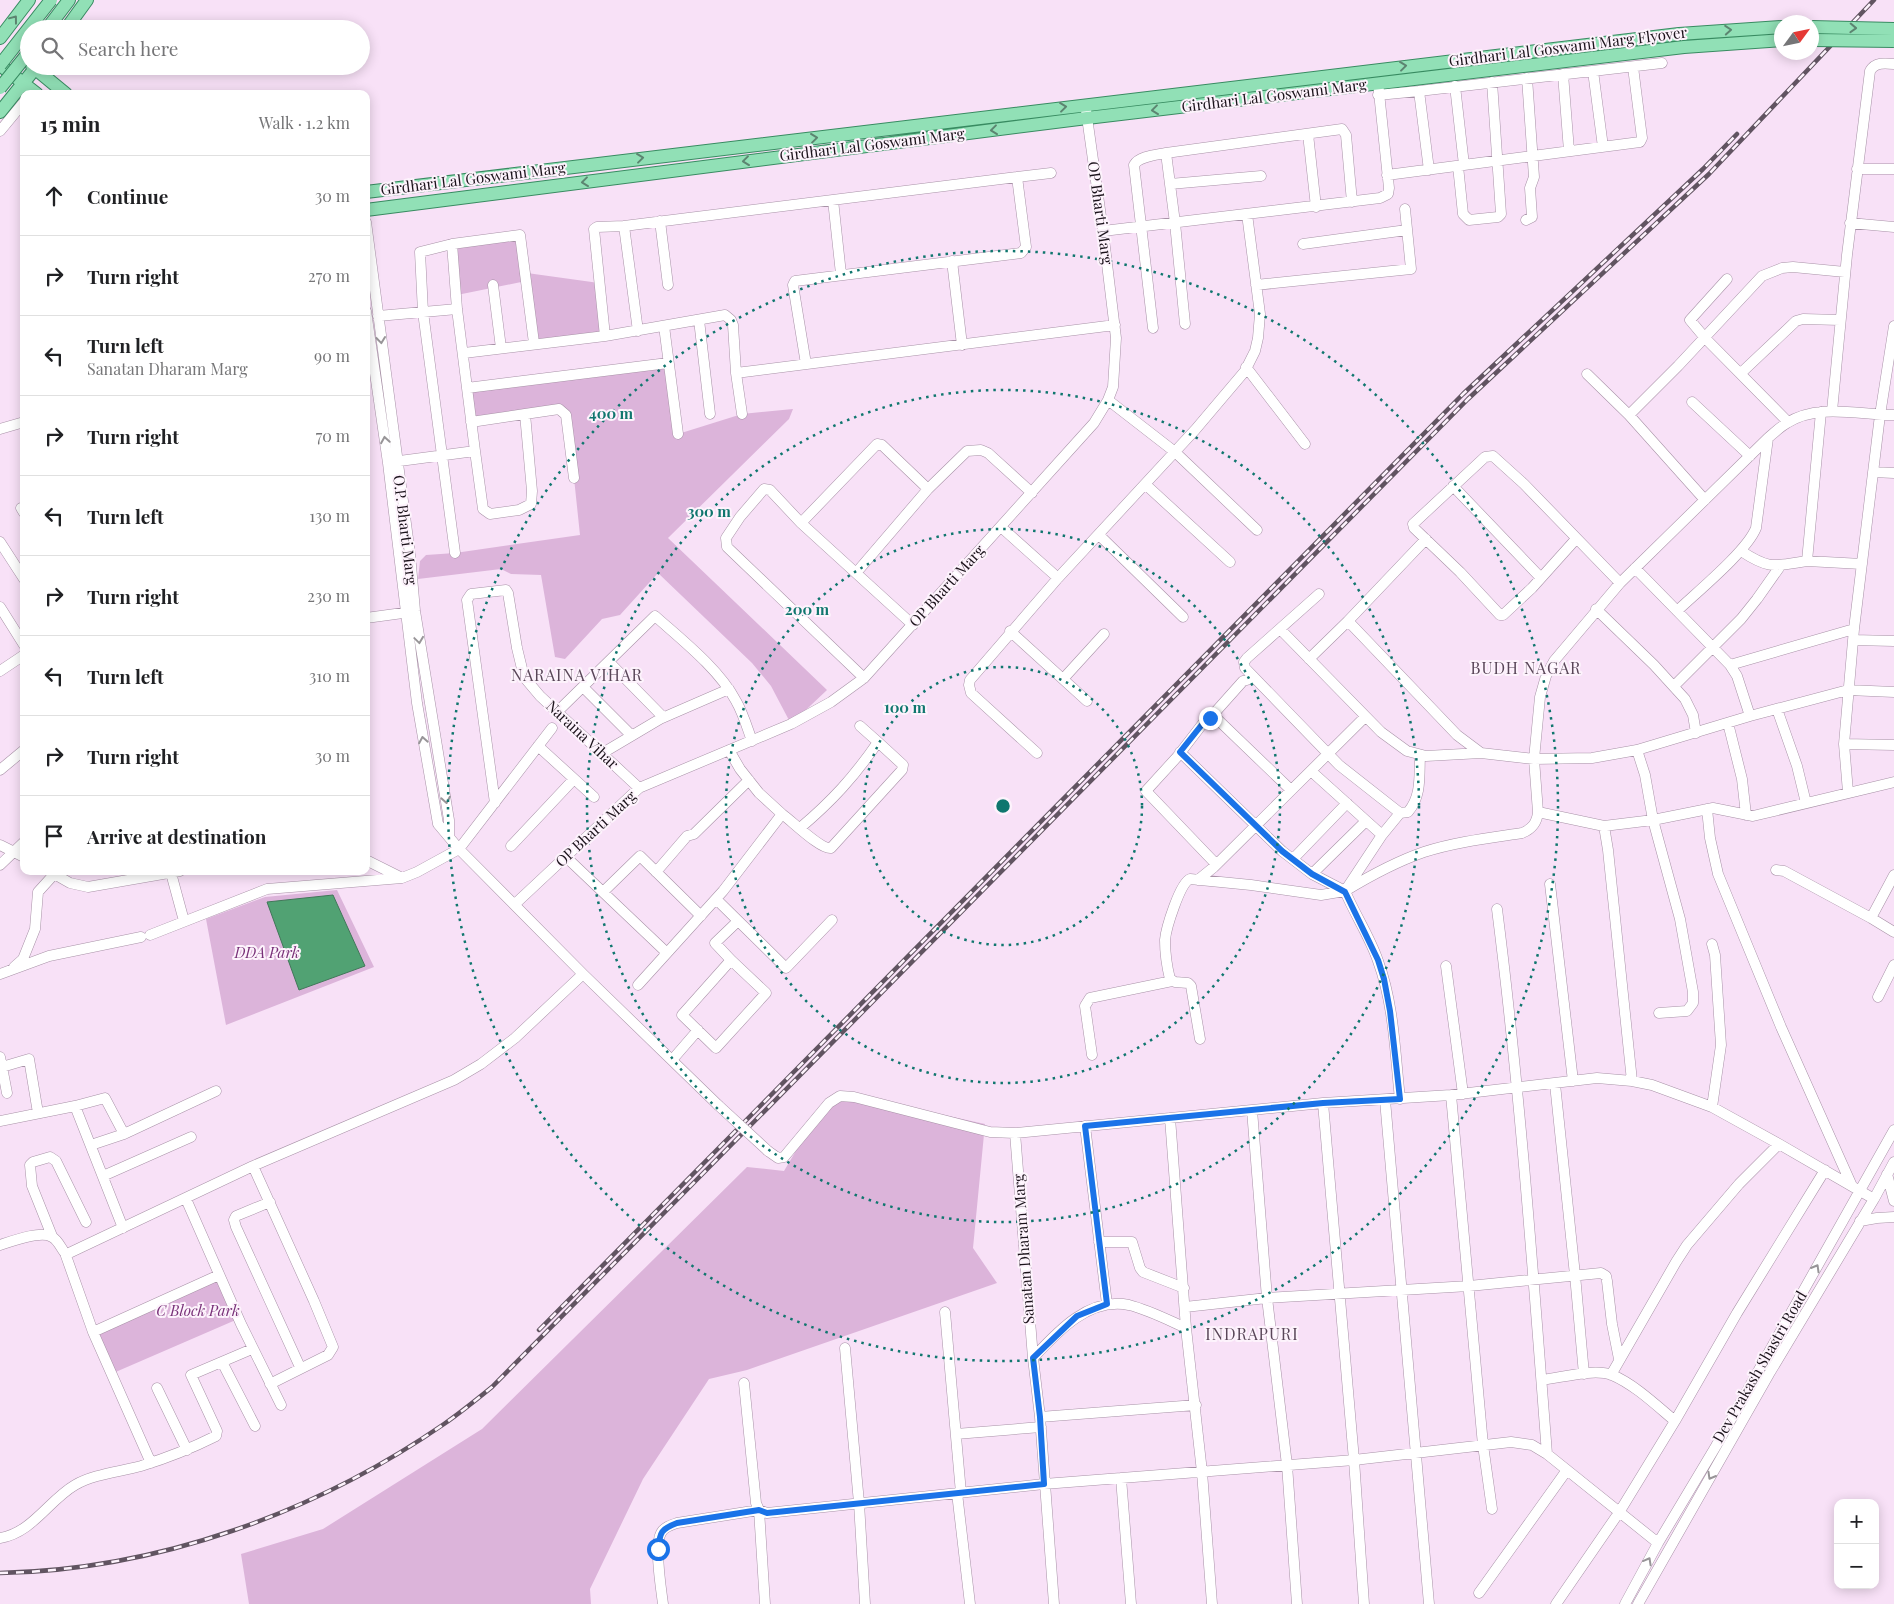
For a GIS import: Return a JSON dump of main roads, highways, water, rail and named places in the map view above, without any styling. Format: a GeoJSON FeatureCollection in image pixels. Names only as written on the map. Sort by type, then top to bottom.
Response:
{"type":"FeatureCollection","features":[{"type":"Feature","properties":{"kind":"main road"},"geometry":{"type":"LineString","coordinates":[[0,38],[29,0]]}},
{"type":"Feature","properties":{"kind":"main road"},"geometry":{"type":"LineString","coordinates":[[35,20],[51,0]]}},
{"type":"Feature","properties":{"kind":"main road"},"geometry":{"type":"LineString","coordinates":[[54,20],[70,0]]}},
{"type":"Feature","properties":{"kind":"main road"},"geometry":{"type":"LineString","coordinates":[[73,20],[87,0]]}},
{"type":"Feature","properties":{"kind":"main road"},"geometry":{"type":"LineString","coordinates":[[1819,26],[1894,29]]}},
{"type":"Feature","properties":{"kind":"main road","name":"Girdhari Lal Goswami Marg Flyover"},"geometry":{"type":"LineString","coordinates":[[1354,72],[1679,34],[1774,28]]}},
{"type":"Feature","properties":{"kind":"main road"},"geometry":{"type":"LineString","coordinates":[[20,40],[0,65],[31,90]]}},
{"type":"Feature","properties":{"kind":"main road"},"geometry":{"type":"LineString","coordinates":[[1819,40],[1894,41]]}},
{"type":"Feature","properties":{"kind":"main road","name":"Girdhari Lal Goswami Marg Flyover"},"geometry":{"type":"LineString","coordinates":[[1378,89],[1684,47],[1774,41]]}},
{"type":"Feature","properties":{"kind":"main road"},"geometry":{"type":"LineString","coordinates":[[0,42],[20,57]]}},
{"type":"Feature","properties":{"kind":"main road"},"geometry":{"type":"LineString","coordinates":[[0,88],[20,63]]}},
{"type":"Feature","properties":{"kind":"main road","name":"Girdhari Lal Goswami Marg"},"geometry":{"type":"LineString","coordinates":[[370,192],[1354,72]]}},
{"type":"Feature","properties":{"kind":"main road"},"geometry":{"type":"LineString","coordinates":[[31,90],[32,75]]}},
{"type":"Feature","properties":{"kind":"main road"},"geometry":{"type":"LineString","coordinates":[[44,75],[61,90]]}},
{"type":"Feature","properties":{"kind":"main road","name":"Girdhari Lal Goswami Marg"},"geometry":{"type":"LineString","coordinates":[[370,209],[1087,118],[1378,89]]}},
{"type":"Feature","properties":{"kind":"main road"},"geometry":{"type":"LineString","coordinates":[[0,112],[20,98]]}},
{"type":"Feature","properties":{"kind":"railway"},"geometry":{"type":"LineString","coordinates":[[0,1573],[59,1569],[117,1561],[175,1548],[232,1531],[288,1509],[342,1484],[394,1456],[450,1420],[492,1387],[1468,399],[1709,174],[1874,0]]}},
{"type":"Feature","properties":{"kind":"railway"},"geometry":{"type":"LineString","coordinates":[[539,1330],[1463,394],[1703,169],[1737,134]]}},
{"type":"Feature","properties":{"kind":"district","name":"BUDH NAGAR"},"geometry":{"type":"Point","coordinates":[1526,668]}},
{"type":"Feature","properties":{"kind":"district","name":"NARAINA VIHAR"},"geometry":{"type":"Point","coordinates":[577,675]}},
{"type":"Feature","properties":{"kind":"district","name":"INDRAPURI"},"geometry":{"type":"Point","coordinates":[1252,1334]}},
{"type":"Feature","properties":{"kind":"park label","name":"DDA Park"},"geometry":{"type":"Point","coordinates":[267,953]}},
{"type":"Feature","properties":{"kind":"park label","name":"C Block Park"},"geometry":{"type":"Point","coordinates":[198,1311]}}]}
